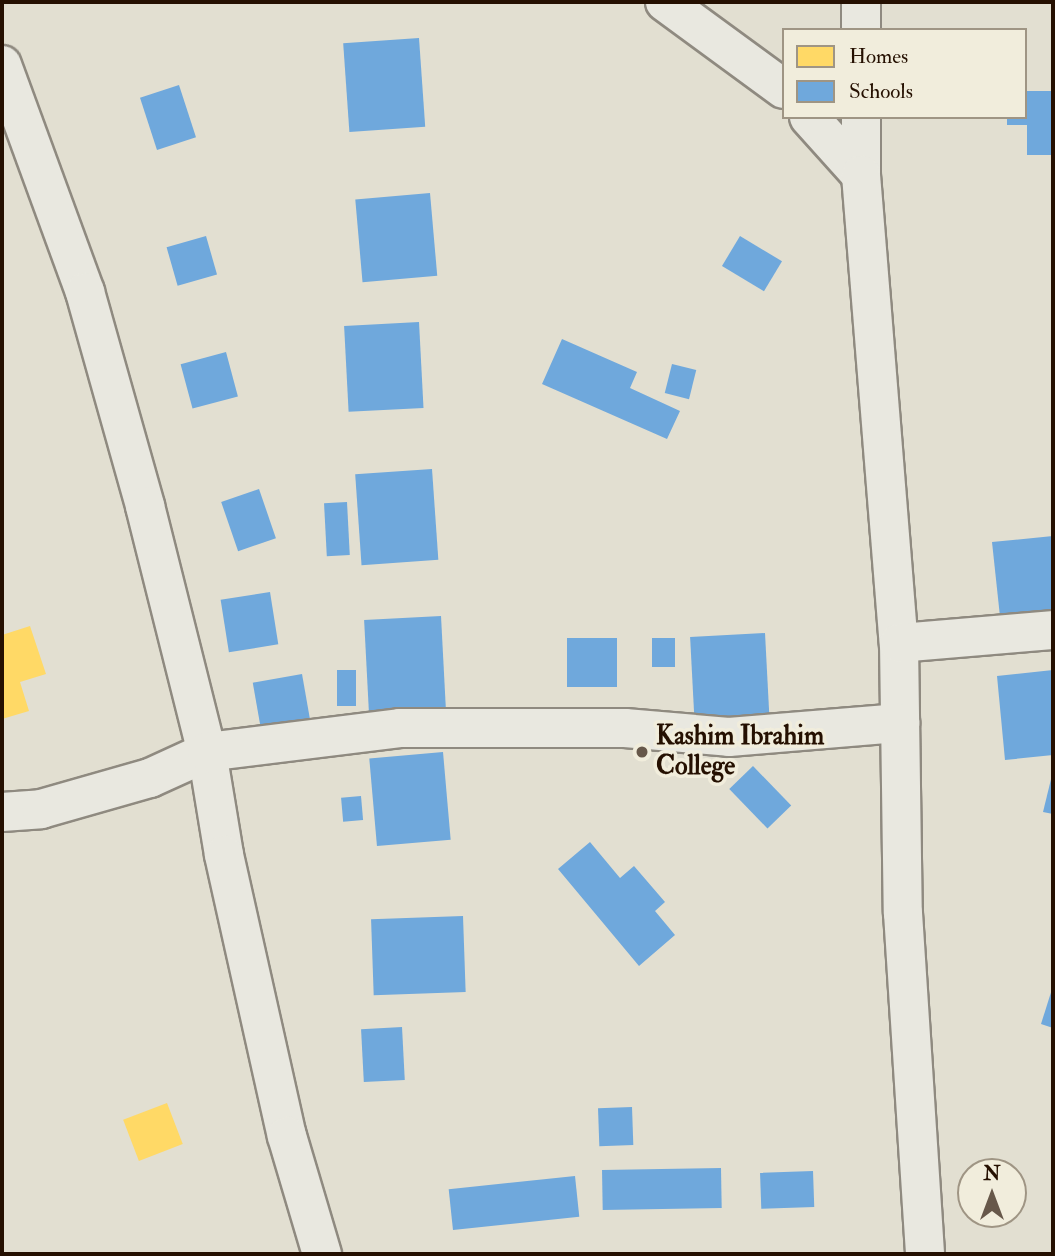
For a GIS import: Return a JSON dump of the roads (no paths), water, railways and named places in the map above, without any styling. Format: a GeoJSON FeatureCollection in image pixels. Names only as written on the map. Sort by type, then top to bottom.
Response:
{"type":"FeatureCollection","features":[{"type":"Feature","properties":{"kind":"street"},"geometry":{"type":"LineString","coordinates":[[665,2],[782,88]]}},
{"type":"Feature","properties":{"kind":"street"},"geometry":{"type":"LineString","coordinates":[[861,2],[861,28]]}},
{"type":"Feature","properties":{"kind":"street"},"geometry":{"type":"LineString","coordinates":[[2,65],[85,292],[207,752],[224,855],[287,1136],[323,1254]]}},
{"type":"Feature","properties":{"kind":"street"},"geometry":{"type":"LineString","coordinates":[[811,119],[861,175]]}},
{"type":"Feature","properties":{"kind":"street"},"geometry":{"type":"LineString","coordinates":[[861,119],[861,175],[899,643],[903,913],[925,1254]]}},
{"type":"Feature","properties":{"kind":"street"},"geometry":{"type":"LineString","coordinates":[[899,643],[1053,630]]}},
{"type":"Feature","properties":{"kind":"street"},"geometry":{"type":"LineString","coordinates":[[2,813],[41,809],[149,778],[207,752],[400,728],[625,728],[729,737],[900,723]]}},
{"type":"Feature","properties":{"kind":"place","name":"Kashim Ibrahim College"},"geometry":{"type":"Point","coordinates":[642,752]}}]}
